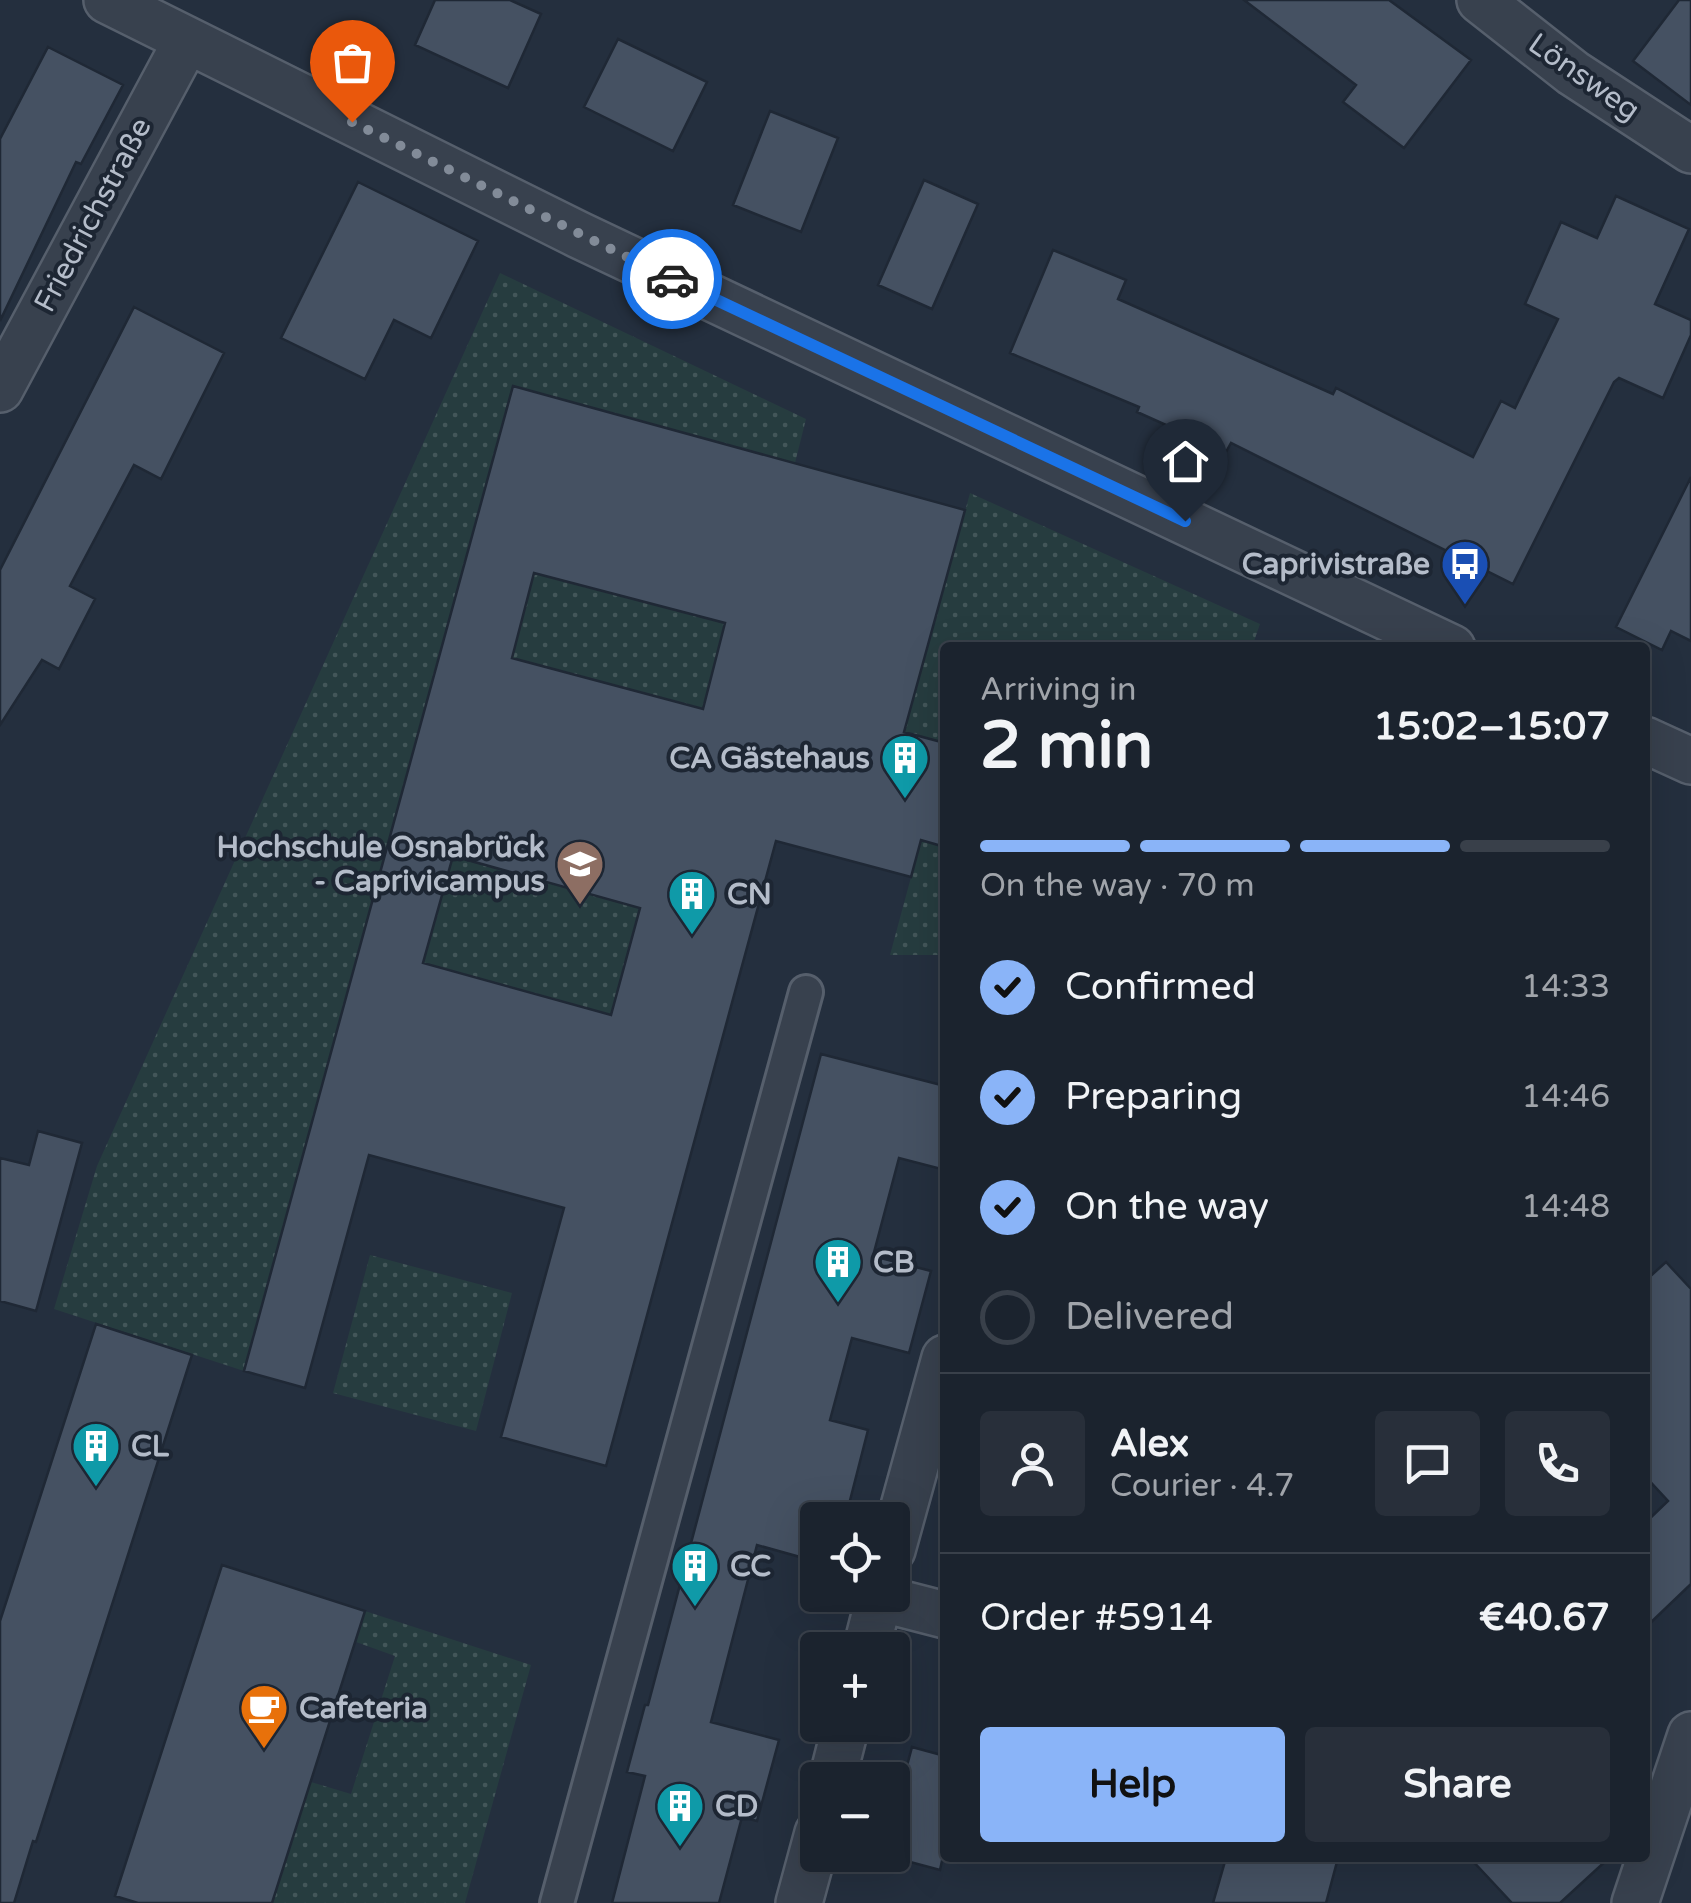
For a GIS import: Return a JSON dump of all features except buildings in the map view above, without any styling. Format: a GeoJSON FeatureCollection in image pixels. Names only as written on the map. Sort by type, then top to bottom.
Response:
{"type":"FeatureCollection","features":[{"type":"Feature","properties":{"kind":"street"},"geometry":{"type":"LineString","coordinates":[[107,0],[579,235],[1439,642]]}},
{"type":"Feature","properties":{"kind":"street","name":"Lönsweg"},"geometry":{"type":"LineString","coordinates":[[1480,0],[1573,72],[1691,150]]}},
{"type":"Feature","properties":{"kind":"street","name":"Friedrichstraße"},"geometry":{"type":"LineString","coordinates":[[0,389],[186,40]]}},
{"type":"Feature","properties":{"kind":"street"},"geometry":{"type":"LineString","coordinates":[[1650,742],[1691,761]]}},
{"type":"Feature","properties":{"kind":"street"},"geometry":{"type":"LineString","coordinates":[[557,1903],[806,992]]}},
{"type":"Feature","properties":{"kind":"street"},"geometry":{"type":"LineString","coordinates":[[905,1502],[940,1376]]}},
{"type":"Feature","properties":{"kind":"street"},"geometry":{"type":"LineString","coordinates":[[910,1605],[940,1614]]}},
{"type":"Feature","properties":{"kind":"street"},"geometry":{"type":"LineString","coordinates":[[1650,1858],[1691,1735]]}},
{"type":"Feature","properties":{"kind":"street"},"geometry":{"type":"LineString","coordinates":[[1635,1903],[1649,1862]]}},
{"type":"Feature","properties":{"kind":"street"},"geometry":{"type":"LineString","coordinates":[[799,1903],[808,1872]]}},
{"type":"Feature","properties":{"kind":"green space"},"geometry":{"type":"Polygon","coordinates":[[[500,273],[806,419],[795,463],[512,387],[244,1371],[54,1309],[97,1166],[500,273]]]}},
{"type":"Feature","properties":{"kind":"green space"},"geometry":{"type":"Polygon","coordinates":[[[970,493],[1260,624],[1254,642],[940,642],[940,757],[884,727],[921,673],[970,493]]]}},
{"type":"Feature","properties":{"kind":"green space"},"geometry":{"type":"Polygon","coordinates":[[[534,573],[725,623],[703,709],[512,658],[534,573]]]}},
{"type":"Feature","properties":{"kind":"green space"},"geometry":{"type":"Polygon","coordinates":[[[921,840],[940,846],[940,955],[890,955],[921,840]]]}},
{"type":"Feature","properties":{"kind":"green space"},"geometry":{"type":"Polygon","coordinates":[[[453,857],[640,908],[611,1015],[423,963],[453,857]]]}},
{"type":"Feature","properties":{"kind":"green space"},"geometry":{"type":"Polygon","coordinates":[[[370,1255],[512,1293],[476,1431],[333,1393],[370,1255]]]}},
{"type":"Feature","properties":{"kind":"green space"},"geometry":{"type":"Polygon","coordinates":[[[365,1611],[531,1665],[465,1903],[272,1903],[311,1782],[351,1794],[395,1656],[356,1642],[365,1611]]]}},
{"type":"Feature","properties":{"kind":"way so far"},"geometry":{"type":"LineString","coordinates":[[352,122],[672,279]]}},
{"type":"Feature","properties":{"kind":"place","name":"Caprivistraße"},"geometry":{"type":"Point","coordinates":[1465,606]}},
{"type":"Feature","properties":{"kind":"place","name":"CA Gästehaus"},"geometry":{"type":"Point","coordinates":[905,800]}},
{"type":"Feature","properties":{"kind":"place","name":"Hochschule Osnabrück - Caprivicampus"},"geometry":{"type":"Point","coordinates":[580,906]}},
{"type":"Feature","properties":{"kind":"place","name":"CN"},"geometry":{"type":"Point","coordinates":[692,936]}},
{"type":"Feature","properties":{"kind":"place","name":"CB"},"geometry":{"type":"Point","coordinates":[838,1304]}},
{"type":"Feature","properties":{"kind":"place","name":"CL"},"geometry":{"type":"Point","coordinates":[96,1488]}},
{"type":"Feature","properties":{"kind":"place","name":"CC"},"geometry":{"type":"Point","coordinates":[695,1608]}},
{"type":"Feature","properties":{"kind":"place","name":"Cafeteria"},"geometry":{"type":"Point","coordinates":[264,1750]}},
{"type":"Feature","properties":{"kind":"place","name":"CD"},"geometry":{"type":"Point","coordinates":[680,1848]}},
{"type":"Feature","properties":{"kind":"route"},"geometry":{"type":"LineString","coordinates":[[672,279],[1185,521]]}}]}
